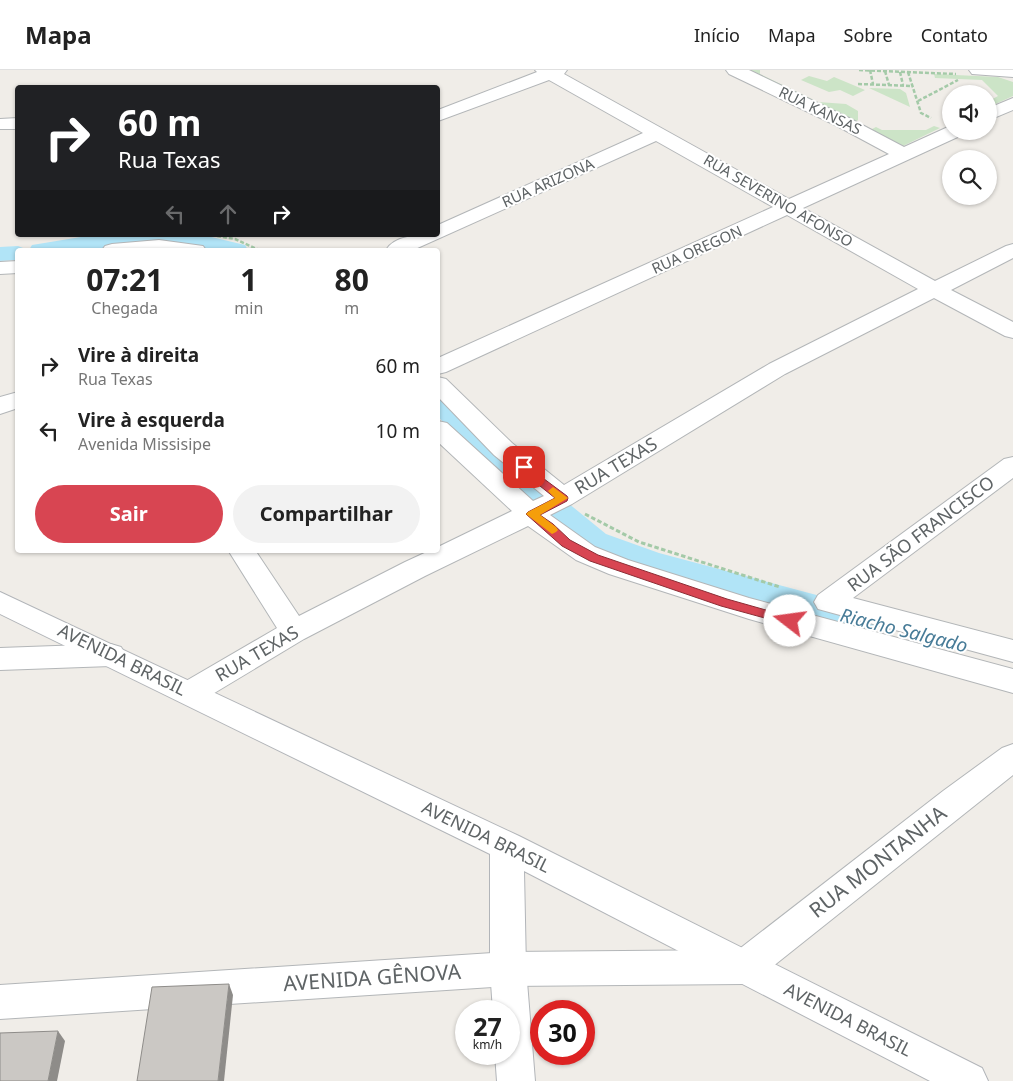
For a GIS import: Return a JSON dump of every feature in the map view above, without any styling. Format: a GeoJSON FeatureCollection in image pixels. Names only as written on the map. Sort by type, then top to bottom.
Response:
{"type":"FeatureCollection","features":[{"type":"Feature","properties":{"kind":"street","name":"RUA KANSAS"},"geometry":{"type":"LineString","coordinates":[[735,70],[843,122],[904,154]]}},
{"type":"Feature","properties":{"kind":"street"},"geometry":{"type":"LineString","coordinates":[[440,115],[551,71]]}},
{"type":"Feature","properties":{"kind":"street","name":"RUA SEVERINO AFONSO"},"geometry":{"type":"LineString","coordinates":[[551,71],[935,290],[1013,331]]}},
{"type":"Feature","properties":{"kind":"street"},"geometry":{"type":"LineString","coordinates":[[968,75],[1009,73]]}},
{"type":"Feature","properties":{"kind":"street"},"geometry":{"type":"LineString","coordinates":[[997,111],[1013,104]]}},
{"type":"Feature","properties":{"kind":"street","name":"RUA ARIZONA"},"geometry":{"type":"LineString","coordinates":[[440,231],[658,133]]}},
{"type":"Feature","properties":{"kind":"street","name":"RUA OREGON"},"geometry":{"type":"LineString","coordinates":[[440,366],[790,208],[942,137]]}},
{"type":"Feature","properties":{"kind":"street"},"geometry":{"type":"LineString","coordinates":[[401,248],[425,237]]}},
{"type":"Feature","properties":{"kind":"street"},"geometry":{"type":"LineString","coordinates":[[135,248],[158,246],[177,248]]}},
{"type":"Feature","properties":{"kind":"street","name":"RUA TEXAS"},"geometry":{"type":"LineString","coordinates":[[190,693],[294,631],[415,569],[561,499],[777,369],[1013,250]]}},
{"type":"Feature","properties":{"kind":"street"},"geometry":{"type":"LineString","coordinates":[[0,268],[15,267]]}},
{"type":"Feature","properties":{"kind":"street"},"geometry":{"type":"LineString","coordinates":[[440,386],[503,449],[561,499]]}},
{"type":"Feature","properties":{"kind":"street"},"geometry":{"type":"LineString","coordinates":[[0,406],[15,400]]}},
{"type":"Feature","properties":{"kind":"street"},"geometry":{"type":"LineString","coordinates":[[440,430],[566,543],[594,558],[725,603],[946,660],[1013,681]]}},
{"type":"Feature","properties":{"kind":"street","name":"RUA SÃO FRANCISCO"},"geometry":{"type":"LineString","coordinates":[[1013,465],[828,602],[1013,651]]}},
{"type":"Feature","properties":{"kind":"street"},"geometry":{"type":"LineString","coordinates":[[243,553],[294,631]]}},
{"type":"Feature","properties":{"kind":"street","name":"AVENIDA BRASIL"},"geometry":{"type":"LineString","coordinates":[[0,602],[507,846],[969,1081]]}},
{"type":"Feature","properties":{"kind":"street"},"geometry":{"type":"LineString","coordinates":[[0,659],[111,655]]}},
{"type":"Feature","properties":{"kind":"street","name":"RUA MONTANHA"},"geometry":{"type":"LineString","coordinates":[[744,967],[954,801],[1013,758]]}},
{"type":"Feature","properties":{"kind":"street"},"geometry":{"type":"LineString","coordinates":[[507,846],[508,969],[516,1081]]}},
{"type":"Feature","properties":{"kind":"street","name":"AVENIDA GÊNOVA"},"geometry":{"type":"LineString","coordinates":[[0,1002],[508,969],[744,967]]}},
{"type":"Feature","properties":{"kind":"path"},"geometry":{"type":"LineString","coordinates":[[859,70],[968,75]]}},
{"type":"Feature","properties":{"kind":"path"},"geometry":{"type":"LineString","coordinates":[[870,70],[873,84]]}},
{"type":"Feature","properties":{"kind":"path"},"geometry":{"type":"LineString","coordinates":[[885,71],[889,85]]}},
{"type":"Feature","properties":{"kind":"path"},"geometry":{"type":"LineString","coordinates":[[900,72],[904,85]]}},
{"type":"Feature","properties":{"kind":"path"},"geometry":{"type":"LineString","coordinates":[[908,72],[921,113]]}},
{"type":"Feature","properties":{"kind":"path"},"geometry":{"type":"LineString","coordinates":[[918,101],[968,75]]}},
{"type":"Feature","properties":{"kind":"path"},"geometry":{"type":"LineString","coordinates":[[858,84],[913,86]]}},
{"type":"Feature","properties":{"kind":"path"},"geometry":{"type":"LineString","coordinates":[[219,237],[235,240],[254,248]]}},
{"type":"Feature","properties":{"kind":"path"},"geometry":{"type":"LineString","coordinates":[[561,499],[594,520],[639,542],[781,587]]}},
{"type":"Feature","properties":{"kind":"green space"},"geometry":{"type":"Polygon","coordinates":[[[742,70],[760,70],[760,74],[818,102],[846,104],[858,111],[858,120],[855,123],[742,70]]]}},
{"type":"Feature","properties":{"kind":"green space"},"geometry":{"type":"Polygon","coordinates":[[[934,74],[998,77],[1013,82],[1013,96],[997,103],[997,85],[987,85],[982,80],[935,78],[934,74]]]}},
{"type":"Feature","properties":{"kind":"green space"},"geometry":{"type":"Polygon","coordinates":[[[809,76],[827,81],[834,77],[865,90],[853,96],[840,90],[829,92],[801,80],[809,76]]]}},
{"type":"Feature","properties":{"kind":"green space"},"geometry":{"type":"Polygon","coordinates":[[[869,88],[900,89],[906,93],[910,107],[869,88]]]}},
{"type":"Feature","properties":{"kind":"green space"},"geometry":{"type":"Polygon","coordinates":[[[934,126],[940,128],[903,146],[870,130],[876,127],[882,130],[926,130],[934,126]]]}},
{"type":"Feature","properties":{"kind":"building"},"geometry":{"type":"Polygon","coordinates":[[[229,984],[218,1081],[137,1081],[152,987],[229,984]]]}},
{"type":"Feature","properties":{"kind":"building"},"geometry":{"type":"Polygon","coordinates":[[[58,1031],[48,1081],[0,1081],[0,1033],[58,1031]]]}},
{"type":"Feature","properties":{"kind":"waterway","name":"Riacho Salgado"},"geometry":{"type":"LineString","coordinates":[[54,248],[115,239],[180,237]]}},
{"type":"Feature","properties":{"kind":"waterway","name":"Riacho Salgado"},"geometry":{"type":"LineString","coordinates":[[180,237],[227,248]]}},
{"type":"Feature","properties":{"kind":"waterway","name":"Riacho Salgado"},"geometry":{"type":"LineString","coordinates":[[0,254],[15,253]]}},
{"type":"Feature","properties":{"kind":"waterway","name":"Riacho Salgado"},"geometry":{"type":"LineString","coordinates":[[440,404],[557,511],[595,542],[652,563],[861,619]]}},
{"type":"Feature","properties":{"kind":"slow traffic"},"geometry":{"type":"LineString","coordinates":[[552,530],[532,514],[563,498],[553,491]]}},
{"type":"Feature","properties":{"kind":"route"},"geometry":{"type":"LineString","coordinates":[[524,467],[563,498],[532,514],[549,526],[566,543],[594,558],[673,586],[790,621]]}}]}
